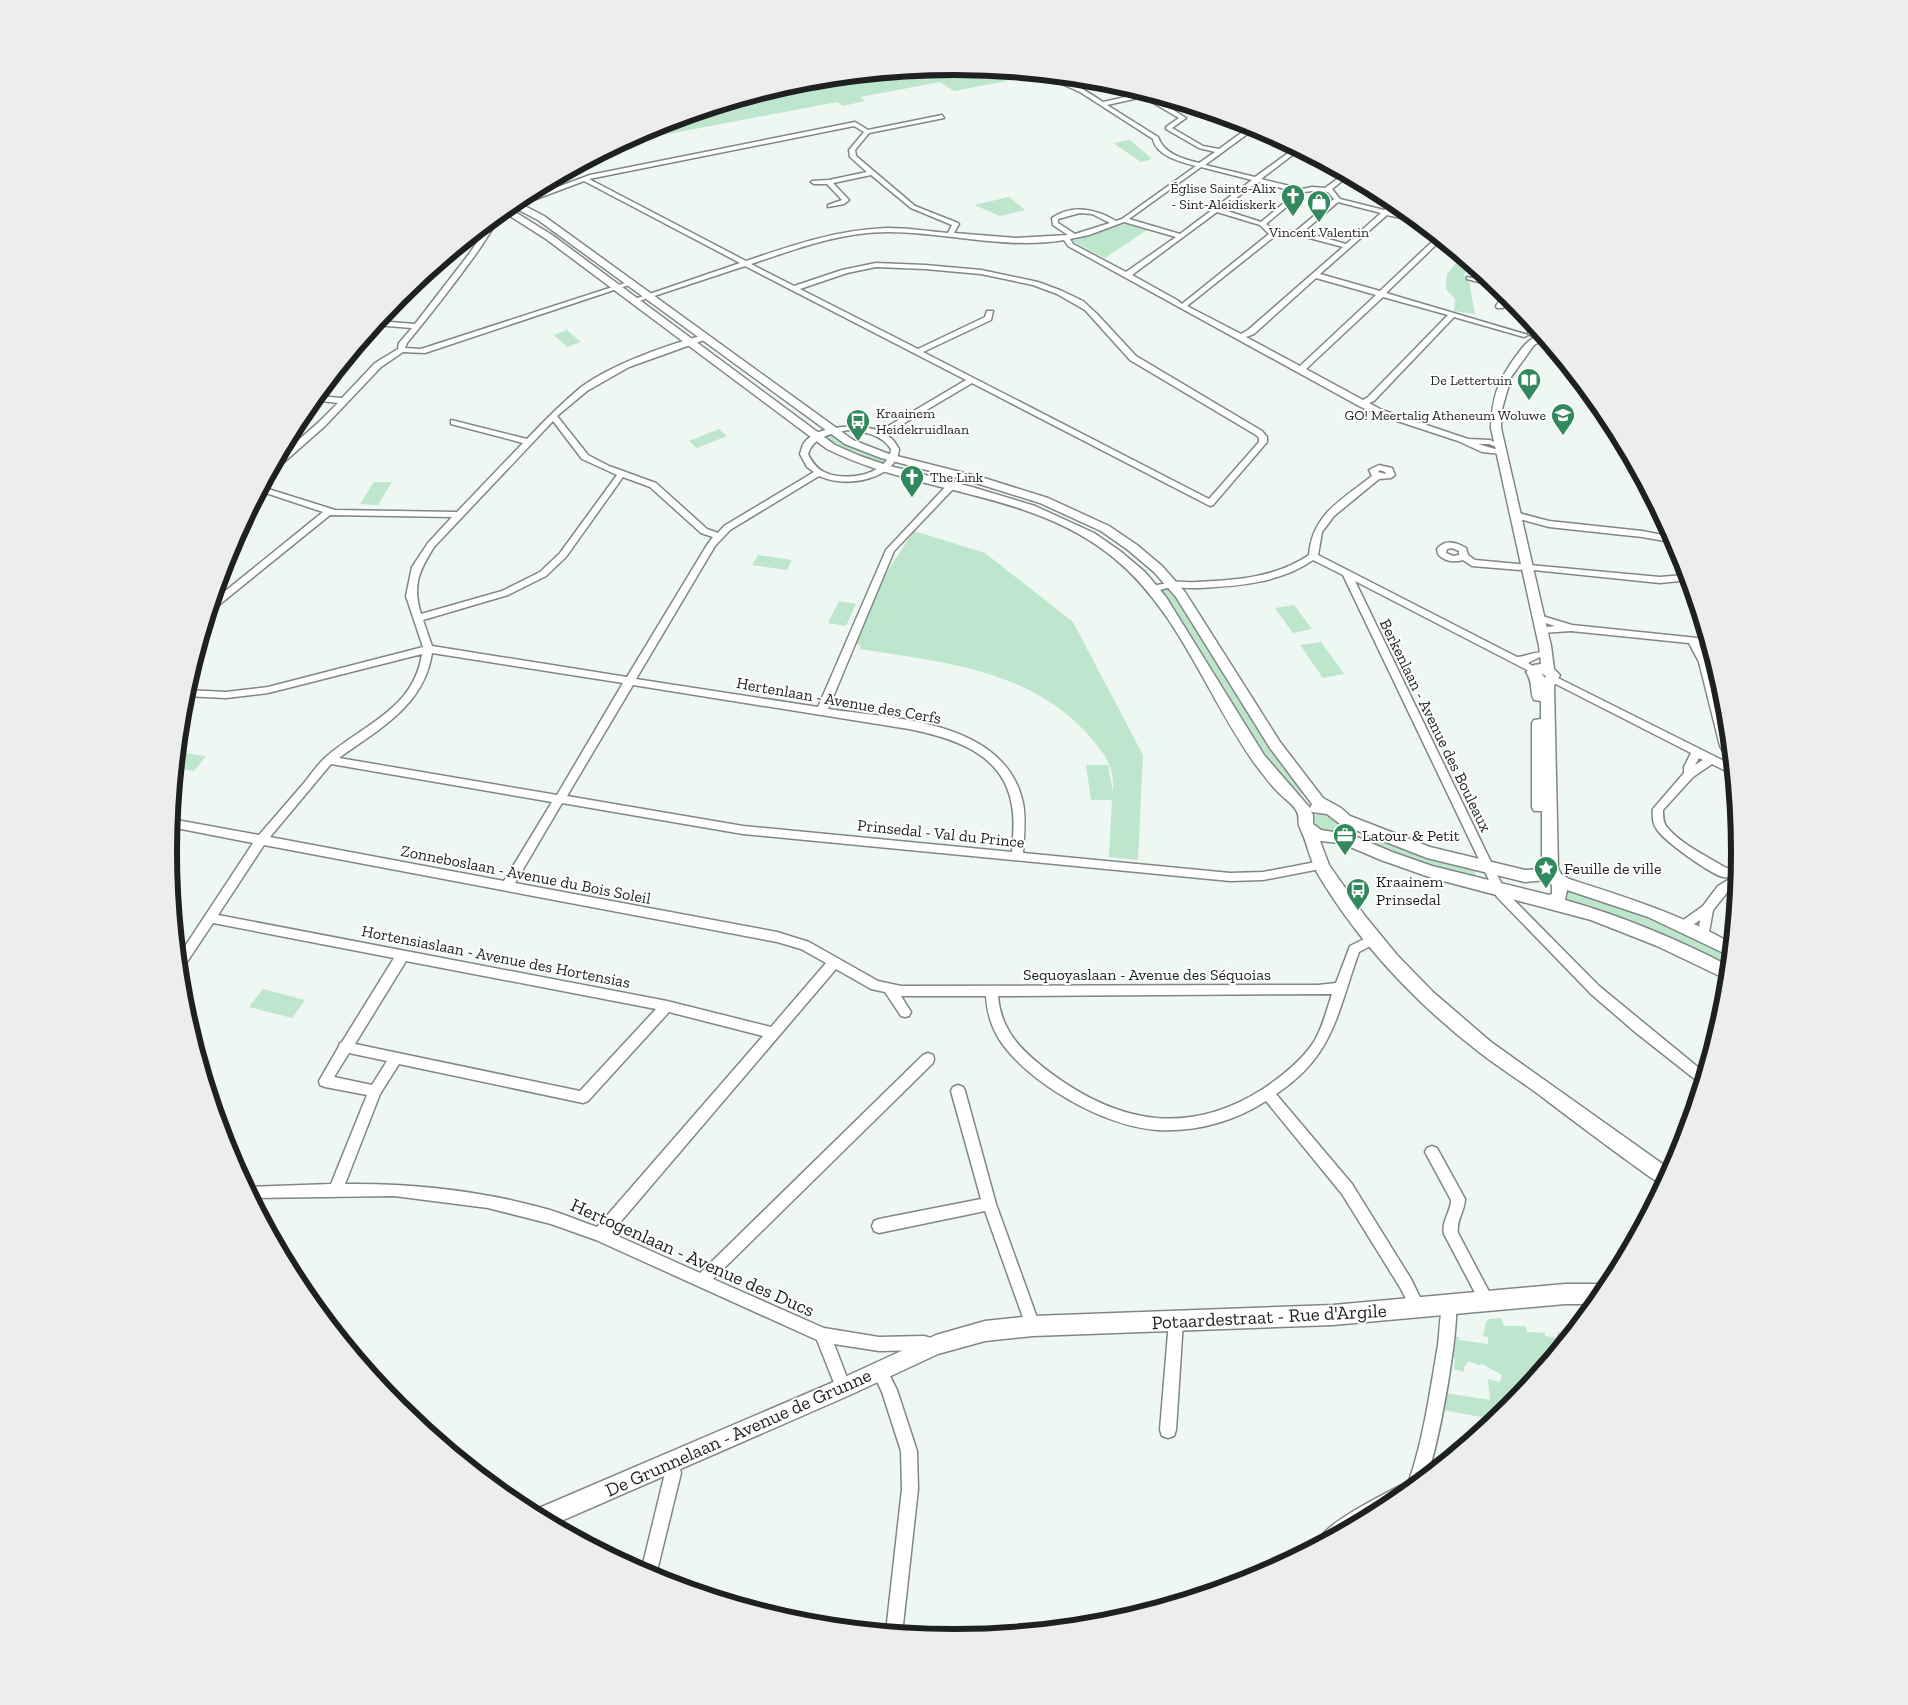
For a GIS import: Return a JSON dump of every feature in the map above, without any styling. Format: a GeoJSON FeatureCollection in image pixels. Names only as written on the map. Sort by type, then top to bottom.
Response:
{"type":"FeatureCollection","features":[{"type":"Feature","properties":{"kind":"street"},"geometry":{"type":"LineString","coordinates":[[1065,84],[1082,91],[1156,138],[1158,145],[1176,159],[1302,191],[1328,189],[1342,178]]}},
{"type":"Feature","properties":{"kind":"street"},"geometry":{"type":"LineString","coordinates":[[1102,104],[1137,97]]}},
{"type":"Feature","properties":{"kind":"street"},"geometry":{"type":"LineString","coordinates":[[1156,101],[1183,118],[1168,128],[1201,146],[1220,151]]}},
{"type":"Feature","properties":{"kind":"street"},"geometry":{"type":"LineString","coordinates":[[942,117],[867,132],[852,150],[852,154],[853,158],[913,207],[966,227]]}},
{"type":"Feature","properties":{"kind":"street"},"geometry":{"type":"LineString","coordinates":[[540,195],[584,179],[855,124],[867,132]]}},
{"type":"Feature","properties":{"kind":"street"},"geometry":{"type":"LineString","coordinates":[[634,301],[818,239],[849,233],[899,230],[1016,240],[1074,236],[1124,220],[1247,132]]}},
{"type":"Feature","properties":{"kind":"street"},"geometry":{"type":"LineString","coordinates":[[1126,275],[1135,271],[1293,153]]}},
{"type":"Feature","properties":{"kind":"street"},"geometry":{"type":"LineString","coordinates":[[814,182],[829,182],[871,173]]}},
{"type":"Feature","properties":{"kind":"street"},"geometry":{"type":"LineString","coordinates":[[584,179],[797,290],[1210,503],[1263,442],[1263,437],[1123,350],[1096,316],[1080,303],[1058,291],[1036,284],[968,271],[876,265],[854,269],[797,290]]}},
{"type":"Feature","properties":{"kind":"street"},"geometry":{"type":"LineString","coordinates":[[829,182],[846,200],[830,206]]}},
{"type":"Feature","properties":{"kind":"street"},"geometry":{"type":"LineString","coordinates":[[1328,189],[1333,192],[1337,200],[1400,216]]}},
{"type":"Feature","properties":{"kind":"street"},"geometry":{"type":"LineString","coordinates":[[1262,224],[1302,191]]}},
{"type":"Feature","properties":{"kind":"street"},"geometry":{"type":"LineString","coordinates":[[1298,233],[1337,200]]}},
{"type":"Feature","properties":{"kind":"street"},"geometry":{"type":"LineString","coordinates":[[520,207],[541,218],[831,431],[861,448],[893,459],[1042,498],[1084,517],[1139,551],[1173,584],[1288,764],[1308,786],[1319,803],[1335,811],[1345,820],[1413,848],[1525,876],[1543,873],[1683,926],[1726,947]]}},
{"type":"Feature","properties":{"kind":"street"},"geometry":{"type":"LineString","coordinates":[[1241,337],[1251,332],[1389,208]]}},
{"type":"Feature","properties":{"kind":"street"},"geometry":{"type":"LineString","coordinates":[[1074,236],[1056,224],[1055,218],[1088,210],[1098,213],[1116,224]]}},
{"type":"Feature","properties":{"kind":"street"},"geometry":{"type":"LineString","coordinates":[[1216,210],[1262,224],[1273,234]]}},
{"type":"Feature","properties":{"kind":"street"},"geometry":{"type":"LineString","coordinates":[[512,214],[534,227],[616,287],[816,437],[841,452],[884,468],[1022,504],[1064,521],[1119,555],[1154,589],[1167,607],[1259,759],[1283,789],[1300,806],[1306,815],[1305,822],[1312,832],[1348,839],[1389,858],[1419,869],[1544,900],[1614,921],[1659,938],[1722,970]]}},
{"type":"Feature","properties":{"kind":"street"},"geometry":{"type":"LineString","coordinates":[[1124,220],[1181,236]]}},
{"type":"Feature","properties":{"kind":"street"},"geometry":{"type":"LineString","coordinates":[[950,234],[956,224]]}},
{"type":"Feature","properties":{"kind":"street"},"geometry":{"type":"LineString","coordinates":[[974,230],[984,233]]}},
{"type":"Feature","properties":{"kind":"street"},"geometry":{"type":"LineString","coordinates":[[400,350],[402,344],[472,255],[488,231]]}},
{"type":"Feature","properties":{"kind":"street"},"geometry":{"type":"LineString","coordinates":[[1186,306],[1273,234],[1298,233],[1347,246]]}},
{"type":"Feature","properties":{"kind":"street"},"geometry":{"type":"LineString","coordinates":[[1066,238],[1070,244],[1175,301],[1180,306],[1186,306],[1362,404],[1392,417],[1462,439],[1485,450],[1496,448]]}},
{"type":"Feature","properties":{"kind":"street"},"geometry":{"type":"LineString","coordinates":[[1299,370],[1307,366],[1435,242]]}},
{"type":"Feature","properties":{"kind":"street"},"geometry":{"type":"LineString","coordinates":[[1315,275],[1506,329],[1534,335]]}},
{"type":"Feature","properties":{"kind":"street"},"geometry":{"type":"LineString","coordinates":[[1469,278],[1481,282]]}},
{"type":"Feature","properties":{"kind":"street"},"geometry":{"type":"LineString","coordinates":[[287,454],[345,402],[378,365],[400,350],[422,351],[630,283]]}},
{"type":"Feature","properties":{"kind":"street"},"geometry":{"type":"LineString","coordinates":[[1500,306],[1503,302]]}},
{"type":"Feature","properties":{"kind":"street"},"geometry":{"type":"LineString","coordinates":[[918,352],[988,318],[990,313]]}},
{"type":"Feature","properties":{"kind":"street"},"geometry":{"type":"LineString","coordinates":[[1362,404],[1371,399],[1453,314]]}},
{"type":"Feature","properties":{"kind":"street"},"geometry":{"type":"LineString","coordinates":[[384,324],[417,326]]}},
{"type":"Feature","properties":{"kind":"street"},"geometry":{"type":"LineString","coordinates":[[1496,448],[1524,567],[1540,624],[1543,671],[1540,867],[1530,880],[1531,891],[1544,900],[1559,897],[1560,885],[1550,869],[1547,696],[1543,671],[1524,567],[1516,520],[1496,448],[1488,426],[1494,388],[1502,371],[1535,335]]}},
{"type":"Feature","properties":{"kind":"street"},"geometry":{"type":"LineString","coordinates":[[184,958],[262,840],[329,760],[393,713],[407,700],[424,673],[428,649],[411,596],[417,567],[431,545],[552,416],[571,399],[600,378],[626,365],[704,337]]}},
{"type":"Feature","properties":{"kind":"street"},"geometry":{"type":"LineString","coordinates":[[881,434],[972,380]]}},
{"type":"Feature","properties":{"kind":"street"},"geometry":{"type":"LineString","coordinates":[[323,399],[345,402]]}},
{"type":"Feature","properties":{"kind":"street"},"geometry":{"type":"LineString","coordinates":[[552,416],[585,457],[600,466],[653,485],[704,531],[718,536]]}},
{"type":"Feature","properties":{"kind":"street"},"geometry":{"type":"LineString","coordinates":[[454,422],[528,442]]}},
{"type":"Feature","properties":{"kind":"street"},"geometry":{"type":"LineString","coordinates":[[859,428],[881,434],[892,443],[895,449],[893,459],[884,468],[872,475],[858,478],[832,477],[818,473],[805,462],[804,454],[809,443],[816,437],[831,431],[859,428]]}},
{"type":"Feature","properties":{"kind":"street"},"geometry":{"type":"LineString","coordinates":[[418,618],[505,593],[526,585],[543,574],[563,555],[622,473]]}},
{"type":"Feature","properties":{"kind":"street"},"geometry":{"type":"LineString","coordinates":[[507,887],[704,554],[718,536],[739,520],[818,473]]}},
{"type":"Feature","properties":{"kind":"street"},"geometry":{"type":"LineString","coordinates":[[822,710],[890,550],[961,476]]}},
{"type":"Feature","properties":{"kind":"street"},"geometry":{"type":"LineString","coordinates":[[1313,556],[1318,530],[1327,518],[1377,476]]}},
{"type":"Feature","properties":{"kind":"street"},"geometry":{"type":"LineString","coordinates":[[267,491],[328,512],[459,515]]}},
{"type":"Feature","properties":{"kind":"street"},"geometry":{"type":"LineString","coordinates":[[219,601],[328,512]]}},
{"type":"Feature","properties":{"kind":"street"},"geometry":{"type":"LineString","coordinates":[[1516,520],[1642,534],[1664,538]]}},
{"type":"Feature","properties":{"kind":"street"},"geometry":{"type":"LineString","coordinates":[[1313,556],[1515,660],[1543,671]]}},
{"type":"Feature","properties":{"kind":"street"},"geometry":{"type":"LineString","coordinates":[[1154,589],[1173,584],[1204,585],[1245,581],[1270,576],[1298,566],[1313,556]]}},
{"type":"Feature","properties":{"kind":"street"},"geometry":{"type":"LineString","coordinates":[[1464,556],[1472,563],[1660,580],[1681,578]]}},
{"type":"Feature","properties":{"kind":"street","name":"Berkenlaan - Avenue des Bouleaux"},"geometry":{"type":"LineString","coordinates":[[1347,574],[1501,894],[1595,990],[1698,1075]]}},
{"type":"Feature","properties":{"kind":"street"},"geometry":{"type":"LineString","coordinates":[[1540,624],[1701,641]]}},
{"type":"Feature","properties":{"kind":"street"},"geometry":{"type":"LineString","coordinates":[[193,693],[226,694],[268,690],[428,649]]}},
{"type":"Feature","properties":{"kind":"street","name":"Hertenlaan - Avenue des Cerfs"},"geometry":{"type":"LineString","coordinates":[[428,649],[822,710],[934,730],[966,740],[998,766],[1007,778],[1016,797],[1019,814],[1017,857]]}},
{"type":"Feature","properties":{"kind":"street"},"geometry":{"type":"LineString","coordinates":[[1706,654],[1704,662],[1721,724]]}},
{"type":"Feature","properties":{"kind":"street"},"geometry":{"type":"LineString","coordinates":[[1515,660],[1527,660],[1574,689],[1727,767]]}},
{"type":"Feature","properties":{"kind":"street"},"geometry":{"type":"LineString","coordinates":[[1547,696],[1553,690],[1574,689]]}},
{"type":"Feature","properties":{"kind":"street"},"geometry":{"type":"LineString","coordinates":[[1689,774],[1689,767],[1696,753]]}},
{"type":"Feature","properties":{"kind":"street"},"geometry":{"type":"LineString","coordinates":[[1683,926],[1707,909],[1730,881],[1662,828],[1657,818],[1658,809],[1689,774],[1725,753]]}},
{"type":"Feature","properties":{"kind":"street","name":"Prinsedal - Val du Prince"},"geometry":{"type":"LineString","coordinates":[[329,760],[743,830],[1242,878],[1263,876],[1321,864]]}},
{"type":"Feature","properties":{"kind":"street"},"geometry":{"type":"LineString","coordinates":[[1306,815],[1314,809],[1326,808]]}},
{"type":"Feature","properties":{"kind":"street"},"geometry":{"type":"LineString","coordinates":[[1321,864],[1318,847],[1321,843],[1334,837],[1346,828],[1345,820]]}},
{"type":"Feature","properties":{"kind":"street","name":"Zonneboslaan - Avenue du Bois Soleil"},"geometry":{"type":"LineString","coordinates":[[178,824],[791,940],[806,945],[866,980]]}},
{"type":"Feature","properties":{"kind":"street"},"geometry":{"type":"LineString","coordinates":[[1312,832],[1311,839],[1314,852],[1334,887],[1374,939],[1413,983],[1485,1047],[1577,1115],[1661,1173]]}},
{"type":"Feature","properties":{"kind":"street"},"geometry":{"type":"LineString","coordinates":[[1704,935],[1707,909]]}},
{"type":"Feature","properties":{"kind":"street","name":"Hortensiaslaan - Avenue des Hortensias"},"geometry":{"type":"LineString","coordinates":[[210,918],[667,1006],[774,1033]]}},
{"type":"Feature","properties":{"kind":"street"},"geometry":{"type":"LineString","coordinates":[[992,991],[995,1021],[1007,1041],[1021,1056],[1069,1093],[1112,1115],[1144,1123],[1188,1124],[1230,1115],[1250,1105],[1268,1094],[1298,1069],[1319,1045],[1326,1030],[1354,949],[1374,939]]}},
{"type":"Feature","properties":{"kind":"street"},"geometry":{"type":"LineString","coordinates":[[375,1091],[325,1081],[344,1047],[403,955]]}},
{"type":"Feature","properties":{"kind":"street"},"geometry":{"type":"LineString","coordinates":[[600,1235],[835,961]]}},
{"type":"Feature","properties":{"kind":"street","name":"Sequoyaslaan - Avenue des Séquoias"},"geometry":{"type":"LineString","coordinates":[[866,980],[890,990],[1309,990],[1340,988]]}},
{"type":"Feature","properties":{"kind":"street"},"geometry":{"type":"LineString","coordinates":[[890,990],[905,1012]]}},
{"type":"Feature","properties":{"kind":"street"},"geometry":{"type":"LineString","coordinates":[[344,1047],[584,1097],[667,1006]]}},
{"type":"Feature","properties":{"kind":"street"},"geometry":{"type":"LineString","coordinates":[[336,1190],[375,1091],[397,1057]]}},
{"type":"Feature","properties":{"kind":"street"},"geometry":{"type":"LineString","coordinates":[[702,1282],[928,1059]]}},
{"type":"Feature","properties":{"kind":"street"},"geometry":{"type":"LineString","coordinates":[[958,1091],[989,1204],[1033,1326]]}},
{"type":"Feature","properties":{"kind":"street"},"geometry":{"type":"LineString","coordinates":[[1268,1094],[1347,1189],[1406,1284],[1418,1308]]}},
{"type":"Feature","properties":{"kind":"street"},"geometry":{"type":"LineString","coordinates":[[1432,1152],[1458,1199],[1458,1208],[1450,1222],[1451,1234],[1486,1302]]}},
{"type":"Feature","properties":{"kind":"street","name":"Hertogenlaan - Avenue des Ducs"},"geometry":{"type":"LineString","coordinates":[[255,1192],[394,1190],[488,1202],[551,1218],[600,1235],[823,1336],[879,1344],[924,1343],[936,1345]]}},
{"type":"Feature","properties":{"kind":"street"},"geometry":{"type":"LineString","coordinates":[[879,1226],[989,1204]]}},
{"type":"Feature","properties":{"kind":"street","name":"Potaardestraat - Rue d'Argile"},"geometry":{"type":"LineString","coordinates":[[936,1345],[985,1330],[1033,1326],[1333,1316],[1565,1294],[1593,1294]]}},
{"type":"Feature","properties":{"kind":"street"},"geometry":{"type":"LineString","coordinates":[[1421,1474],[1429,1442],[1448,1330],[1450,1305]]}},
{"type":"Feature","properties":{"kind":"street"},"geometry":{"type":"LineString","coordinates":[[1168,1430],[1176,1321]]}},
{"type":"Feature","properties":{"kind":"street","name":"Hertogenlaan - Avenue des Ducs"},"geometry":{"type":"LineString","coordinates":[[823,1336],[843,1388]]}},
{"type":"Feature","properties":{"kind":"street","name":"De Grunnelaan - Avenue de Grunne"},"geometry":{"type":"LineString","coordinates":[[548,1515],[843,1388],[936,1345]]}},
{"type":"Feature","properties":{"kind":"street"},"geometry":{"type":"LineString","coordinates":[[880,1371],[889,1390],[909,1451],[910,1489],[895,1627]]}},
{"type":"Feature","properties":{"kind":"street"},"geometry":{"type":"LineString","coordinates":[[650,1568],[673,1472],[671,1462]]}},
{"type":"Feature","properties":{"kind":"green space"},"geometry":{"type":"Polygon","coordinates":[[[954,75],[1002,77],[1007,81],[954,91],[940,82],[860,97],[865,101],[843,106],[837,102],[647,138],[704,116],[753,101],[802,90],[903,77],[954,75]]]}},
{"type":"Feature","properties":{"kind":"green space"},"geometry":{"type":"Polygon","coordinates":[[[1130,140],[1152,159],[1141,162],[1113,143],[1130,140]]]}},
{"type":"Feature","properties":{"kind":"green space"},"geometry":{"type":"Polygon","coordinates":[[[1009,197],[1025,210],[1000,216],[974,205],[1009,197]]]}},
{"type":"Feature","properties":{"kind":"green space"},"geometry":{"type":"Polygon","coordinates":[[[1125,224],[1147,230],[1105,258],[1071,241],[1125,224]]]}},
{"type":"Feature","properties":{"kind":"green space"},"geometry":{"type":"Polygon","coordinates":[[[1458,261],[1468,269],[1464,275],[1469,281],[1475,314],[1454,311],[1455,299],[1446,289],[1447,274],[1458,261]]]}},
{"type":"Feature","properties":{"kind":"green space"},"geometry":{"type":"Polygon","coordinates":[[[567,330],[581,342],[567,347],[554,335],[567,330]]]}},
{"type":"Feature","properties":{"kind":"green space"},"geometry":{"type":"Polygon","coordinates":[[[719,429],[727,436],[697,448],[689,441],[719,429]]]}},
{"type":"Feature","properties":{"kind":"green space"},"geometry":{"type":"Polygon","coordinates":[[[834,435],[886,459],[887,462],[881,465],[837,449],[823,437],[834,435]]]}},
{"type":"Feature","properties":{"kind":"green space"},"geometry":{"type":"Polygon","coordinates":[[[374,482],[392,482],[378,505],[360,504],[374,482]]]}},
{"type":"Feature","properties":{"kind":"green space"},"geometry":{"type":"Polygon","coordinates":[[[914,531],[985,553],[1073,622],[1143,755],[1138,860],[1109,857],[1112,800],[1091,800],[1086,765],[1108,765],[1113,792],[1110,768],[1105,756],[1096,744],[1068,715],[1042,697],[1014,683],[984,672],[922,659],[859,649],[861,645],[854,644],[886,573],[914,531]]]}},
{"type":"Feature","properties":{"kind":"green space"},"geometry":{"type":"Polygon","coordinates":[[[758,555],[792,560],[787,570],[752,565],[758,555]]]}},
{"type":"Feature","properties":{"kind":"green space"},"geometry":{"type":"Polygon","coordinates":[[[1170,587],[1307,792],[1298,796],[1279,780],[1159,590],[1170,587]]]}},
{"type":"Feature","properties":{"kind":"green space"},"geometry":{"type":"Polygon","coordinates":[[[839,601],[856,604],[846,626],[828,623],[839,601]]]}},
{"type":"Feature","properties":{"kind":"green space"},"geometry":{"type":"Polygon","coordinates":[[[1294,605],[1312,629],[1293,633],[1275,608],[1294,605]]]}},
{"type":"Feature","properties":{"kind":"green space"},"geometry":{"type":"Polygon","coordinates":[[[1321,642],[1344,674],[1323,678],[1300,645],[1321,642]]]}},
{"type":"Feature","properties":{"kind":"green space"},"geometry":{"type":"Polygon","coordinates":[[[183,753],[206,756],[194,771],[181,769],[183,753]]]}},
{"type":"Feature","properties":{"kind":"green space"},"geometry":{"type":"Polygon","coordinates":[[[1325,813],[1338,821],[1337,828],[1330,831],[1321,830],[1313,824],[1312,817],[1325,813]]]}},
{"type":"Feature","properties":{"kind":"green space"},"geometry":{"type":"Polygon","coordinates":[[[1376,835],[1470,865],[1482,883],[1368,846],[1376,835]]]}},
{"type":"Feature","properties":{"kind":"green space"},"geometry":{"type":"Polygon","coordinates":[[[1565,886],[1580,889],[1703,938],[1725,950],[1723,967],[1565,903],[1565,886]]]}},
{"type":"Feature","properties":{"kind":"green space"},"geometry":{"type":"Polygon","coordinates":[[[263,989],[305,1000],[292,1018],[249,1007],[263,989]]]}},
{"type":"Feature","properties":{"kind":"green space"},"geometry":{"type":"Polygon","coordinates":[[[1501,1318],[1504,1326],[1523,1326],[1526,1327],[1527,1332],[1545,1333],[1545,1336],[1557,1338],[1557,1332],[1565,1333],[1539,1365],[1481,1423],[1481,1417],[1443,1410],[1446,1393],[1490,1400],[1488,1379],[1500,1382],[1502,1375],[1482,1364],[1479,1365],[1468,1361],[1464,1367],[1464,1372],[1454,1369],[1455,1358],[1452,1356],[1456,1337],[1459,1337],[1459,1340],[1488,1344],[1488,1337],[1483,1336],[1486,1322],[1489,1319],[1501,1318]]]}},
{"type":"Feature","properties":{"kind":"place","name":"Église Sainte-Alix - Sint-Aleidiskerk"},"geometry":{"type":"Point","coordinates":[1293,217]}},
{"type":"Feature","properties":{"kind":"place","name":"Vincent Valentin"},"geometry":{"type":"Point","coordinates":[1319,223]}},
{"type":"Feature","properties":{"kind":"place","name":"De Lettertuin"},"geometry":{"type":"Point","coordinates":[1529,401]}},
{"type":"Feature","properties":{"kind":"place","name":"GO! Meertalig Atheneum Woluwe"},"geometry":{"type":"Point","coordinates":[1563,436]}},
{"type":"Feature","properties":{"kind":"place","name":"Kraainem Heidekruidlaan"},"geometry":{"type":"Point","coordinates":[858,442]}},
{"type":"Feature","properties":{"kind":"place","name":"The Link"},"geometry":{"type":"Point","coordinates":[912,498]}},
{"type":"Feature","properties":{"kind":"place","name":"Latour & Petit"},"geometry":{"type":"Point","coordinates":[1345,856]}},
{"type":"Feature","properties":{"kind":"place","name":"Feuille de ville"},"geometry":{"type":"Point","coordinates":[1546,889]}},
{"type":"Feature","properties":{"kind":"place","name":"Kraainem Prinsedal"},"geometry":{"type":"Point","coordinates":[1358,911]}}]}
